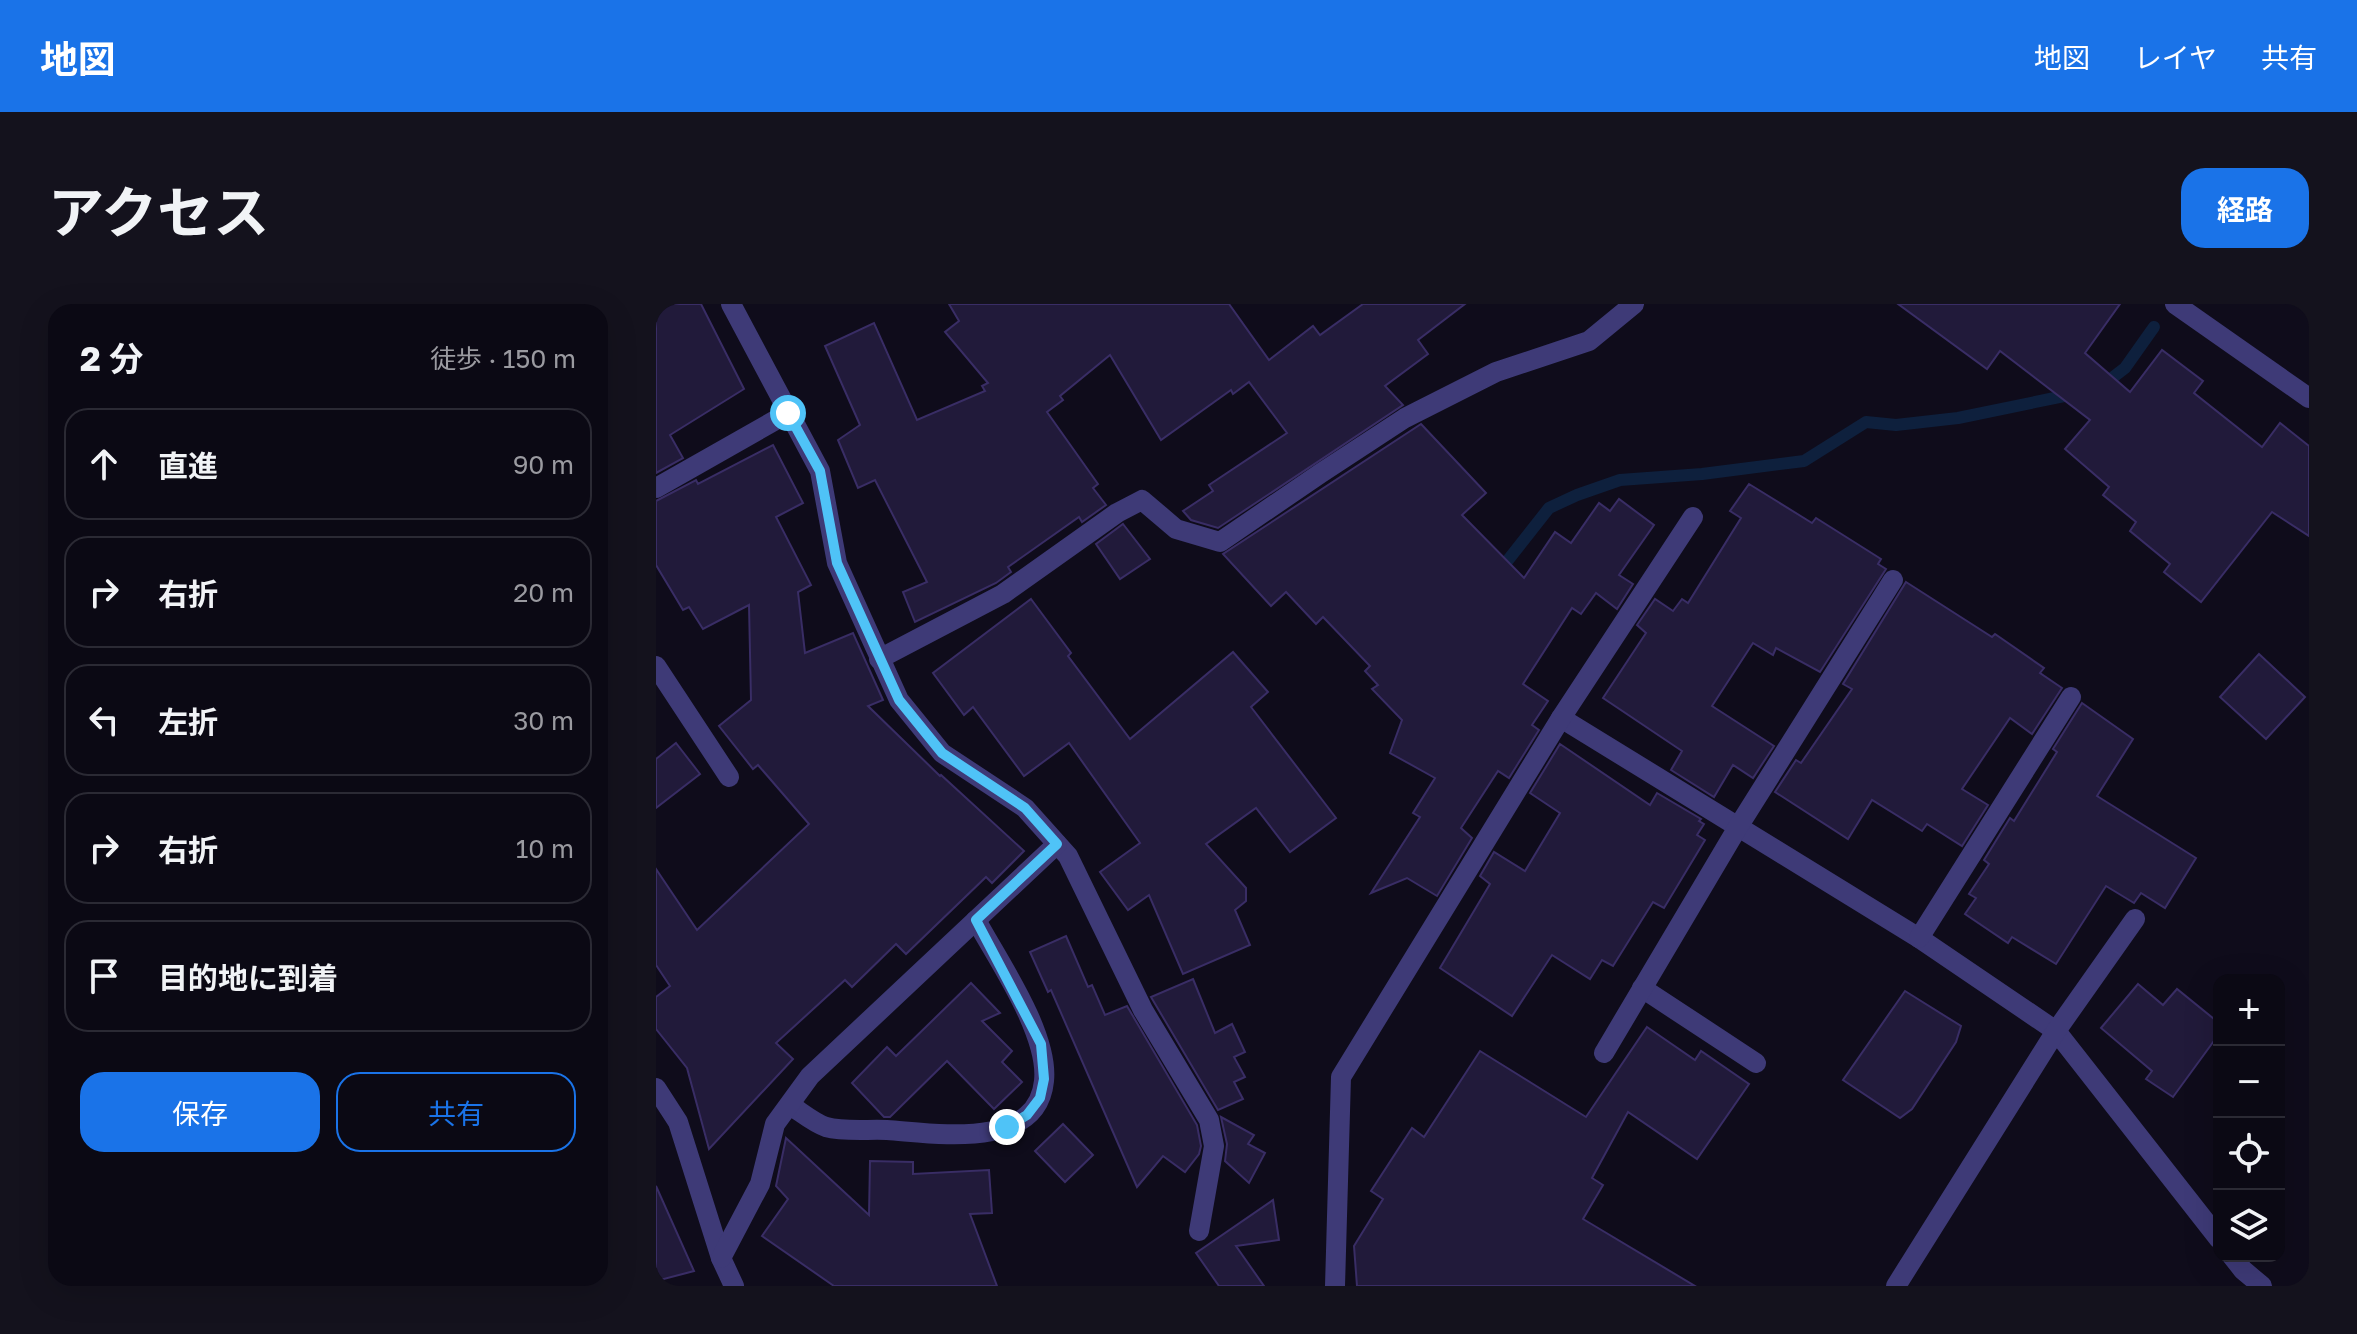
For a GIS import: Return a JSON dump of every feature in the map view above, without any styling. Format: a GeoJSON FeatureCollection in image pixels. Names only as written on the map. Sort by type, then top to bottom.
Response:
{"type":"FeatureCollection","features":[{"type":"Feature","properties":{"kind":"street"},"geometry":{"type":"LineString","coordinates":[[731,304],[820,471],[837,563],[899,700],[942,753],[1025,808],[1068,856],[1143,1010],[1209,1120],[1214,1146],[1199,1231]]}},
{"type":"Feature","properties":{"kind":"street"},"geometry":{"type":"LineString","coordinates":[[879,659],[1003,594],[1117,513],[1142,500],[1176,529],[1220,542],[1405,418],[1496,372],[1589,341],[1634,304]]}},
{"type":"Feature","properties":{"kind":"street"},"geometry":{"type":"LineString","coordinates":[[2175,304],[2309,398]]}},
{"type":"Feature","properties":{"kind":"street"},"geometry":{"type":"LineString","coordinates":[[656,488],[788,413]]}},
{"type":"Feature","properties":{"kind":"street"},"geometry":{"type":"LineString","coordinates":[[1335,1286],[1341,1077],[1561,718],[1693,517]]}},
{"type":"Feature","properties":{"kind":"street"},"geometry":{"type":"LineString","coordinates":[[1604,1053],[1738,827],[1893,580]]}},
{"type":"Feature","properties":{"kind":"street"},"geometry":{"type":"LineString","coordinates":[[656,666],[729,777]]}},
{"type":"Feature","properties":{"kind":"street"},"geometry":{"type":"LineString","coordinates":[[1919,938],[2071,697]]}},
{"type":"Feature","properties":{"kind":"street"},"geometry":{"type":"LineString","coordinates":[[1561,718],[1919,938],[2056,1031],[2213,1231]]}},
{"type":"Feature","properties":{"kind":"street"},"geometry":{"type":"LineString","coordinates":[[721,1258],[760,1184],[775,1124],[810,1076],[1057,844]]}},
{"type":"Feature","properties":{"kind":"street"},"geometry":{"type":"LineString","coordinates":[[1896,1286],[2056,1031],[2135,919]]}},
{"type":"Feature","properties":{"kind":"street"},"geometry":{"type":"LineString","coordinates":[[790,1105],[826,1127],[974,1135],[1007,1127],[1027,1115],[1040,1098],[1044,1079],[1041,1044],[976,920]]}},
{"type":"Feature","properties":{"kind":"street"},"geometry":{"type":"LineString","coordinates":[[1642,988],[1756,1063]]}},
{"type":"Feature","properties":{"kind":"street"},"geometry":{"type":"LineString","coordinates":[[656,1088],[678,1122],[721,1258],[734,1286]]}},
{"type":"Feature","properties":{"kind":"street"},"geometry":{"type":"LineString","coordinates":[[2237,1262],[2262,1286]]}},
{"type":"Feature","properties":{"kind":"building"},"geometry":{"type":"Polygon","coordinates":[[[656,304],[701,304],[744,389],[670,435],[683,458],[656,473],[656,304]]]}},
{"type":"Feature","properties":{"kind":"building"},"geometry":{"type":"Polygon","coordinates":[[[949,304],[1229,304],[1269,360],[1313,326],[1320,335],[1363,304],[1465,304],[1418,340],[1428,354],[1385,386],[1403,405],[1218,528],[1191,520],[1183,511],[1213,491],[1209,485],[1287,433],[1249,382],[1233,394],[1231,390],[1161,440],[1110,355],[1060,396],[1063,400],[1047,412],[1098,484],[1093,488],[1106,505],[1082,522],[1079,517],[1008,567],[1011,572],[996,583],[915,622],[903,592],[927,582],[875,480],[858,488],[838,440],[860,425],[825,346],[874,323],[917,420],[985,391],[982,386],[988,383],[945,332],[959,321],[949,304]]]}},
{"type":"Feature","properties":{"kind":"building"},"geometry":{"type":"Polygon","coordinates":[[[1898,304],[2120,304],[2085,353],[2130,392],[2162,350],[2203,381],[2194,393],[2262,447],[2280,423],[2309,446],[2309,536],[2272,512],[2201,602],[2164,572],[2170,564],[2130,531],[2136,522],[2103,495],[2109,487],[2065,449],[2090,420],[2000,351],[1987,369],[1898,304]]]}},
{"type":"Feature","properties":{"kind":"building"},"geometry":{"type":"Polygon","coordinates":[[[1421,424],[1486,493],[1462,515],[1524,578],[1555,532],[1571,543],[1599,503],[1610,511],[1619,499],[1654,525],[1619,575],[1633,584],[1617,609],[1596,593],[1581,614],[1572,608],[1523,684],[1548,701],[1532,725],[1539,730],[1509,778],[1498,771],[1461,828],[1472,838],[1437,896],[1407,878],[1371,893],[1420,817],[1413,813],[1435,778],[1390,753],[1402,720],[1372,689],[1378,685],[1365,671],[1370,666],[1323,617],[1316,624],[1286,592],[1271,606],[1223,554],[1421,424]]]}},
{"type":"Feature","properties":{"kind":"building"},"geometry":{"type":"Polygon","coordinates":[[[773,445],[803,503],[776,517],[811,585],[798,592],[805,653],[853,633],[883,700],[868,706],[1024,851],[992,883],[986,877],[906,954],[896,944],[852,987],[845,980],[776,1043],[793,1059],[709,1149],[687,1068],[656,1029],[656,997],[670,986],[656,965],[656,869],[697,930],[809,824],[758,765],[753,769],[719,726],[751,700],[749,605],[703,629],[689,607],[683,610],[656,565],[656,501],[696,480],[698,484],[773,445]]]}},
{"type":"Feature","properties":{"kind":"building"},"geometry":{"type":"Polygon","coordinates":[[[1749,484],[1812,523],[1816,518],[1881,559],[1878,564],[1886,569],[1820,672],[1776,648],[1773,655],[1753,643],[1712,706],[1774,746],[1753,778],[1733,765],[1714,797],[1671,770],[1682,751],[1603,698],[1646,633],[1637,625],[1655,599],[1673,611],[1682,599],[1688,603],[1741,518],[1730,511],[1749,484]]]}},
{"type":"Feature","properties":{"kind":"building"},"geometry":{"type":"Polygon","coordinates":[[[1123,524],[1150,559],[1120,579],[1096,544],[1123,524]]]}},
{"type":"Feature","properties":{"kind":"building"},"geometry":{"type":"Polygon","coordinates":[[[1906,582],[1992,637],[1995,634],[2044,668],[2040,673],[2062,688],[2032,734],[2010,718],[1962,789],[1988,805],[1962,846],[1927,824],[1922,831],[1872,800],[1848,839],[1775,792],[1796,760],[1801,763],[1852,689],[1843,684],[1906,582]]]}},
{"type":"Feature","properties":{"kind":"building"},"geometry":{"type":"Polygon","coordinates":[[[1031,599],[1071,653],[1068,656],[1130,739],[1233,652],[1268,692],[1251,707],[1336,818],[1290,852],[1256,808],[1206,844],[1246,888],[1246,901],[1235,910],[1250,945],[1183,974],[1149,895],[1128,910],[1100,872],[1140,843],[1069,743],[1024,776],[973,707],[964,715],[933,673],[1031,599]]]}},
{"type":"Feature","properties":{"kind":"building"},"geometry":{"type":"Polygon","coordinates":[[[2259,654],[2305,697],[2266,739],[2220,697],[2259,654]]]}},
{"type":"Feature","properties":{"kind":"building"},"geometry":{"type":"Polygon","coordinates":[[[2082,703],[2133,739],[2097,796],[2196,858],[2165,908],[2141,893],[2134,903],[2106,886],[2056,964],[2012,937],[2008,943],[1965,914],[1976,898],[1969,894],[1989,864],[1984,860],[2010,818],[2014,821],[2057,752],[2053,749],[2082,703]]]}},
{"type":"Feature","properties":{"kind":"building"},"geometry":{"type":"Polygon","coordinates":[[[676,743],[700,774],[656,808],[656,759],[676,743]]]}},
{"type":"Feature","properties":{"kind":"building"},"geometry":{"type":"Polygon","coordinates":[[[1560,744],[1650,805],[1657,793],[1701,819],[1699,821],[1704,824],[1697,835],[1705,840],[1664,908],[1653,902],[1613,966],[1602,960],[1590,979],[1552,955],[1512,1016],[1440,968],[1490,884],[1480,876],[1494,852],[1525,871],[1560,813],[1530,793],[1560,744]]]}},
{"type":"Feature","properties":{"kind":"building"},"geometry":{"type":"Polygon","coordinates":[[[1066,936],[1088,987],[1092,985],[1105,1015],[1127,1006],[1197,1125],[1201,1146],[1199,1154],[1185,1172],[1163,1156],[1137,1187],[1051,990],[1048,992],[1030,952],[1066,936]]]}},
{"type":"Feature","properties":{"kind":"building"},"geometry":{"type":"Polygon","coordinates":[[[1193,979],[1215,1033],[1232,1024],[1245,1052],[1234,1057],[1245,1077],[1234,1082],[1243,1099],[1218,1110],[1151,997],[1193,979]]]}},
{"type":"Feature","properties":{"kind":"building"},"geometry":{"type":"Polygon","coordinates":[[[971,983],[1000,1013],[982,1021],[1012,1051],[1002,1062],[1022,1082],[994,1109],[947,1061],[890,1117],[884,1117],[852,1083],[887,1047],[896,1056],[971,983]]]}},
{"type":"Feature","properties":{"kind":"building"},"geometry":{"type":"Polygon","coordinates":[[[2138,984],[2163,1005],[2177,989],[2213,1018],[2213,1042],[2173,1097],[2146,1079],[2152,1071],[2101,1028],[2138,984]]]}},
{"type":"Feature","properties":{"kind":"building"},"geometry":{"type":"Polygon","coordinates":[[[1905,991],[1961,1026],[1956,1042],[1912,1109],[1900,1118],[1843,1080],[1905,991]]]}},
{"type":"Feature","properties":{"kind":"building"},"geometry":{"type":"Polygon","coordinates":[[[1647,1027],[1695,1060],[1701,1051],[1749,1084],[1697,1159],[1628,1112],[1592,1178],[1603,1185],[1583,1219],[1695,1286],[1357,1286],[1354,1246],[1383,1199],[1371,1191],[1412,1128],[1424,1137],[1480,1051],[1586,1117],[1647,1027]]]}},
{"type":"Feature","properties":{"kind":"building"},"geometry":{"type":"Polygon","coordinates":[[[1221,1117],[1254,1135],[1248,1144],[1265,1153],[1249,1183],[1225,1161],[1227,1144],[1221,1117]]]}},
{"type":"Feature","properties":{"kind":"building"},"geometry":{"type":"Polygon","coordinates":[[[1063,1124],[1093,1155],[1065,1182],[1035,1151],[1063,1124]]]}},
{"type":"Feature","properties":{"kind":"building"},"geometry":{"type":"Polygon","coordinates":[[[786,1138],[869,1215],[870,1161],[913,1162],[913,1174],[989,1170],[992,1213],[970,1214],[997,1286],[834,1286],[762,1236],[788,1199],[776,1186],[786,1138]]]}},
{"type":"Feature","properties":{"kind":"building"},"geometry":{"type":"Polygon","coordinates":[[[656,1186],[694,1271],[656,1281],[656,1186]]]}},
{"type":"Feature","properties":{"kind":"building"},"geometry":{"type":"Polygon","coordinates":[[[1273,1200],[1279,1240],[1236,1246],[1264,1286],[1219,1286],[1196,1253],[1273,1200]]]}},
{"type":"Feature","properties":{"kind":"waterway"},"geometry":{"type":"LineString","coordinates":[[2103,385],[2125,368],[2154,327]]}},
{"type":"Feature","properties":{"kind":"waterway"},"geometry":{"type":"LineString","coordinates":[[1497,574],[1549,508],[1620,480],[1702,474],[1804,461],[1866,422],[1896,425],[1958,418],[2074,394]]}},
{"type":"Feature","properties":{"kind":"route"},"geometry":{"type":"LineString","coordinates":[[788,413],[820,471],[837,563],[899,700],[942,753],[1025,808],[1057,844],[976,920],[1041,1044],[1044,1079],[1040,1098],[1027,1115],[1007,1127]]}}]}
